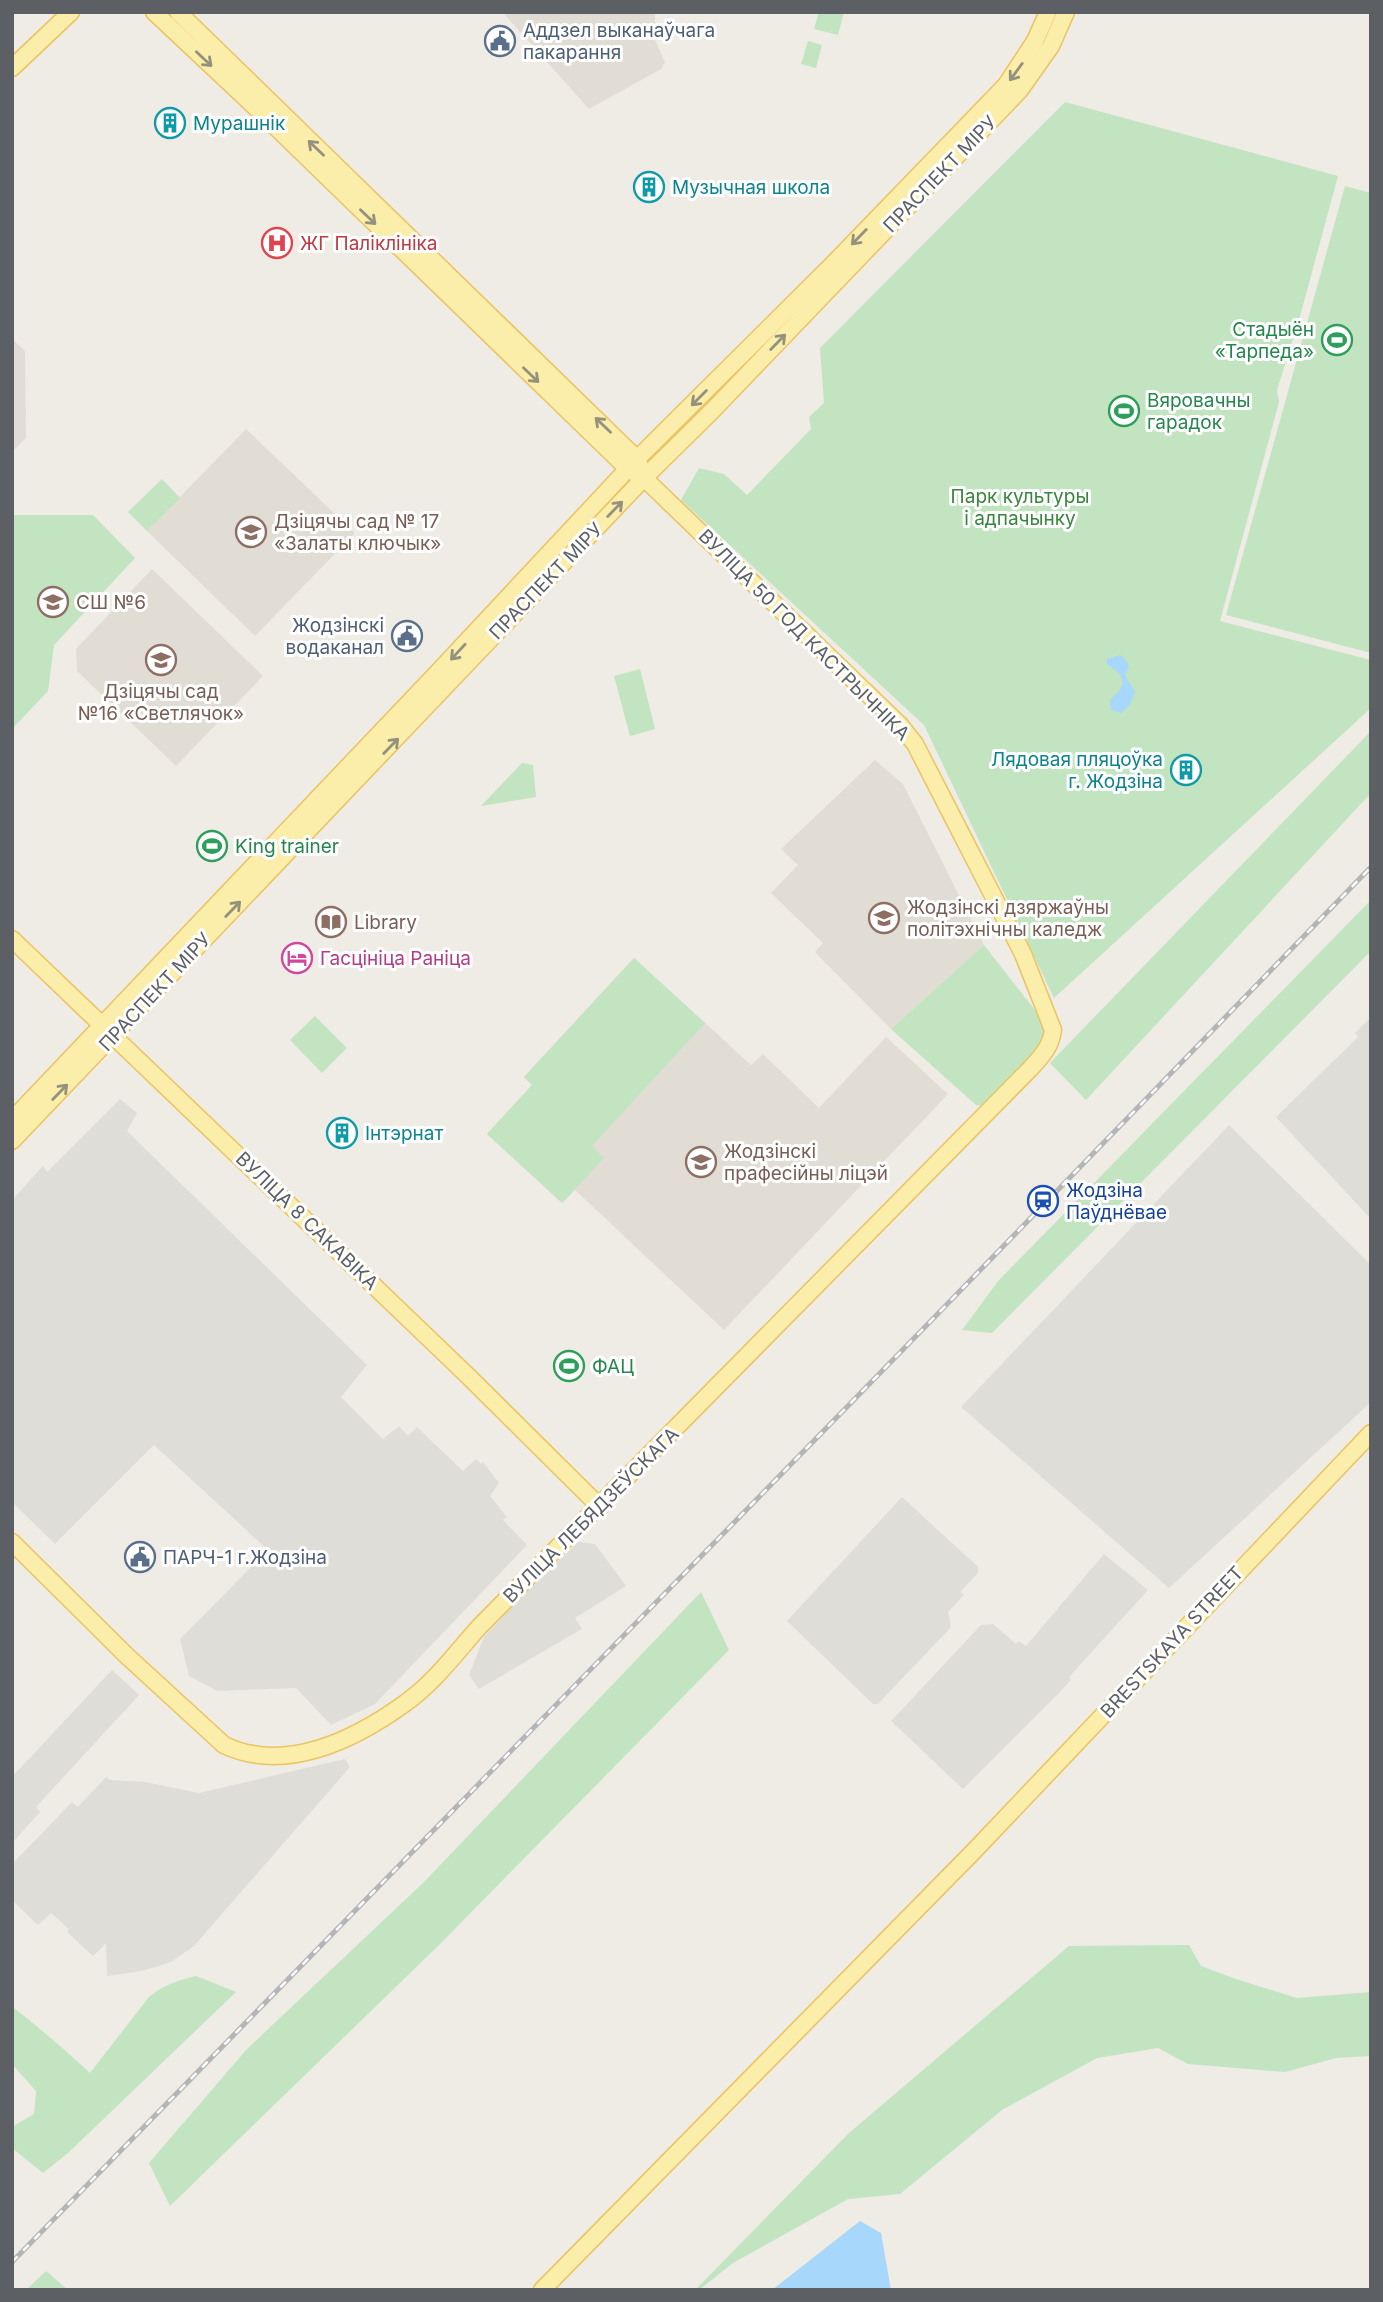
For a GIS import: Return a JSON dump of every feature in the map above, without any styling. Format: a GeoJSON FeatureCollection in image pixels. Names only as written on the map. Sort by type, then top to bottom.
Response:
{"type":"FeatureCollection","features":[{"type":"Feature","properties":{"kind":"main road"},"geometry":{"type":"LineString","coordinates":[[12,68],[71,12]]}},
{"type":"Feature","properties":{"kind":"main road","name":"ВУЛІЦА 50 ГОД КАСТРЫЧНІКА"},"geometry":{"type":"LineString","coordinates":[[154,12],[633,464]]}},
{"type":"Feature","properties":{"kind":"main road","name":"ВУЛІЦА 50 ГОД КАСТРЫЧНІКА"},"geometry":{"type":"LineString","coordinates":[[178,12],[633,464],[644,478],[900,725],[915,744],[1023,954]]}},
{"type":"Feature","properties":{"kind":"main road","name":"ПРАСПЕКТ МІРУ"},"geometry":{"type":"LineString","coordinates":[[12,1120],[108,1029],[427,695],[712,411],[1006,85],[1035,41],[1048,12]]}},
{"type":"Feature","properties":{"kind":"main road","name":"ПРАСПЕКТ МІРУ"},"geometry":{"type":"LineString","coordinates":[[427,695],[633,464],[832,275],[1020,90],[1051,46],[1066,12]]}},
{"type":"Feature","properties":{"kind":"main road","name":"ВУЛІЦА 8 САКАВІКА"},"geometry":{"type":"LineString","coordinates":[[12,939],[467,1375],[600,1507]]}},
{"type":"Feature","properties":{"kind":"main road","name":"ВУЛІЦА ЛЕБЯДЗЕЎСКАГА"},"geometry":{"type":"LineString","coordinates":[[12,1542],[127,1656],[224,1745],[238,1752],[252,1755],[288,1755],[330,1746],[405,1704],[1047,1049],[1053,1031],[1023,954]]}},
{"type":"Feature","properties":{"kind":"main road","name":"ПРАСПЕКТ МІРУ"},"geometry":{"type":"LineString","coordinates":[[12,1141],[108,1029]]}},
{"type":"Feature","properties":{"kind":"main road","name":"BRESTSKAYA STREET"},"geometry":{"type":"LineString","coordinates":[[542,2290],[974,1851],[1371,1433]]}},
{"type":"Feature","properties":{"kind":"shaded area"},"geometry":{"type":"Polygon","coordinates":[[[505,12],[655,12],[655,40],[665,62],[661,69],[589,109],[505,12]]]}},
{"type":"Feature","properties":{"kind":"shaded area"},"geometry":{"type":"Polygon","coordinates":[[[12,339],[25,351],[26,438],[12,452],[12,339]]]}},
{"type":"Feature","properties":{"kind":"shaded area","name":"Дзіцячы сад № 17 «Залаты ключык»"},"geometry":{"type":"Polygon","coordinates":[[[246,429],[355,533],[255,636],[147,531],[246,429]]]}},
{"type":"Feature","properties":{"kind":"shaded area","name":"Дзіцячы сад №16 «Светлячок»"},"geometry":{"type":"Polygon","coordinates":[[[152,569],[263,676],[176,766],[77,671],[76,649],[152,569]]]}},
{"type":"Feature","properties":{"kind":"shaded area","name":"Жодзінскі дзяржаўны політэхнічны каледж"},"geometry":{"type":"Polygon","coordinates":[[[875,760],[903,784],[984,945],[891,1029],[815,952],[823,943],[771,893],[798,865],[781,849],[875,760]]]}},
{"type":"Feature","properties":{"kind":"shaded area","name":"Жодзінскі прафесійны ліцэй"},"geometry":{"type":"Polygon","coordinates":[[[634,958],[751,1065],[763,1054],[819,1108],[886,1037],[948,1094],[724,1330],[575,1190],[562,1203],[487,1134],[532,1085],[524,1077],[634,958]]]}},
{"type":"Feature","properties":{"kind":"shaded area"},"geometry":{"type":"Polygon","coordinates":[[[1371,1017],[1370,1218],[1276,1117],[1358,1037],[1355,1033],[1371,1017]]]}},
{"type":"Feature","properties":{"kind":"shaded area"},"geometry":{"type":"Polygon","coordinates":[[[120,1099],[137,1113],[127,1131],[367,1365],[341,1397],[383,1439],[399,1426],[408,1436],[417,1427],[463,1471],[476,1459],[481,1464],[483,1462],[499,1483],[490,1496],[507,1517],[503,1520],[527,1545],[375,1704],[331,1725],[296,1688],[217,1691],[189,1676],[180,1639],[268,1550],[154,1445],[55,1544],[12,1502],[12,1200],[43,1166],[47,1172],[120,1099]]]}},
{"type":"Feature","properties":{"kind":"shaded area"},"geometry":{"type":"Polygon","coordinates":[[[1229,1125],[1371,1265],[1371,1402],[1169,1588],[961,1407],[1229,1125]]]}},
{"type":"Feature","properties":{"kind":"shaded area"},"geometry":{"type":"Polygon","coordinates":[[[902,1497],[978,1567],[978,1573],[960,1592],[964,1595],[948,1612],[951,1627],[878,1704],[873,1704],[787,1621],[902,1497]]]}},
{"type":"Feature","properties":{"kind":"shaded area"},"geometry":{"type":"Polygon","coordinates":[[[578,1542],[595,1544],[626,1586],[575,1618],[582,1629],[479,1689],[469,1675],[484,1637],[578,1542]]]}},
{"type":"Feature","properties":{"kind":"shaded area"},"geometry":{"type":"Polygon","coordinates":[[[1104,1554],[1148,1590],[1069,1677],[1071,1680],[1058,1694],[963,1789],[891,1721],[981,1625],[993,1624],[1016,1644],[1019,1641],[1026,1646],[1104,1554]]]}},
{"type":"Feature","properties":{"kind":"shaded area"},"geometry":{"type":"Polygon","coordinates":[[[112,1670],[139,1695],[36,1807],[40,1812],[12,1843],[12,1777],[112,1670]]]}},
{"type":"Feature","properties":{"kind":"shaded area"},"geometry":{"type":"Polygon","coordinates":[[[345,1759],[350,1767],[194,1946],[171,1962],[142,1971],[107,1976],[106,1943],[93,1956],[51,1913],[38,1925],[12,1900],[12,1864],[72,1802],[78,1807],[106,1777],[110,1780],[145,1782],[199,1793],[345,1759]]]}},
{"type":"Feature","properties":{"kind":"green space"},"geometry":{"type":"Polygon","coordinates":[[[819,12],[844,12],[838,35],[814,29],[819,12]]]}},
{"type":"Feature","properties":{"kind":"green space"},"geometry":{"type":"Polygon","coordinates":[[[808,41],[822,45],[816,68],[801,64],[808,41]]]}},
{"type":"Feature","properties":{"kind":"green space","name":"Парк культуры і адпачынку"},"geometry":{"type":"Polygon","coordinates":[[[1065,102],[1338,176],[1277,390],[1279,402],[1220,621],[1371,660],[1371,708],[1054,998],[924,725],[681,500],[699,468],[724,474],[747,495],[811,429],[809,417],[824,403],[820,348],[1065,102]]]}},
{"type":"Feature","properties":{"kind":"green space","name":"Стадыён «Тарпеда»"},"geometry":{"type":"Polygon","coordinates":[[[1345,186],[1371,193],[1371,653],[1226,615],[1345,186]]]}},
{"type":"Feature","properties":{"kind":"green space"},"geometry":{"type":"Polygon","coordinates":[[[162,479],[180,498],[147,531],[128,512],[162,479]]]}},
{"type":"Feature","properties":{"kind":"green space","name":"СШ №6"},"geometry":{"type":"Polygon","coordinates":[[[12,515],[93,515],[135,558],[54,645],[48,691],[12,729],[12,515]]]}},
{"type":"Feature","properties":{"kind":"green space"},"geometry":{"type":"Polygon","coordinates":[[[640,669],[655,729],[630,736],[614,676],[640,669]]]}},
{"type":"Feature","properties":{"kind":"green space"},"geometry":{"type":"Polygon","coordinates":[[[1371,731],[1371,793],[1086,1100],[1050,1063],[1371,731]]]}},
{"type":"Feature","properties":{"kind":"green space"},"geometry":{"type":"Polygon","coordinates":[[[522,763],[533,765],[536,797],[481,806],[522,763]]]}},
{"type":"Feature","properties":{"kind":"green space"},"geometry":{"type":"Polygon","coordinates":[[[1371,900],[1371,951],[992,1333],[962,1330],[999,1280],[1371,900]]]}},
{"type":"Feature","properties":{"kind":"green space"},"geometry":{"type":"Polygon","coordinates":[[[984,945],[1045,1023],[1042,1050],[987,1106],[976,1105],[891,1029],[984,945]]]}},
{"type":"Feature","properties":{"kind":"green space"},"geometry":{"type":"Polygon","coordinates":[[[634,958],[705,1023],[592,1146],[604,1158],[562,1203],[487,1134],[532,1085],[524,1077],[634,958]]]}},
{"type":"Feature","properties":{"kind":"green space"},"geometry":{"type":"Polygon","coordinates":[[[315,1016],[347,1048],[322,1073],[290,1040],[315,1016]]]}},
{"type":"Feature","properties":{"kind":"green space"},"geometry":{"type":"Polygon","coordinates":[[[701,1592],[729,1650],[440,1944],[170,2206],[149,2163],[247,2049],[424,1882],[701,1592]]]}},
{"type":"Feature","properties":{"kind":"green space"},"geometry":{"type":"Polygon","coordinates":[[[1189,1945],[1201,1966],[1297,1998],[1371,1992],[1371,2056],[1336,2058],[1285,2072],[1188,2064],[1158,2048],[1097,2058],[1002,2110],[900,2194],[848,2199],[733,2263],[699,2290],[695,2290],[849,2133],[1069,1946],[1189,1945]]]}},
{"type":"Feature","properties":{"kind":"green space"},"geometry":{"type":"Polygon","coordinates":[[[196,1976],[236,1992],[68,2153],[43,2173],[12,2148],[12,2127],[34,2114],[36,2091],[12,2064],[14,2008],[90,2073],[149,1997],[171,1983],[196,1976]]]}},
{"type":"Feature","properties":{"kind":"green space"},"geometry":{"type":"Polygon","coordinates":[[[46,2271],[68,2290],[26,2290],[46,2271]]]}},
{"type":"Feature","properties":{"kind":"water"},"geometry":{"type":"Polygon","coordinates":[[[1120,655],[1129,667],[1125,675],[1135,692],[1129,706],[1121,713],[1111,710],[1110,700],[1123,683],[1120,674],[1107,664],[1107,659],[1120,655]]]}},
{"type":"Feature","properties":{"kind":"water"},"geometry":{"type":"Polygon","coordinates":[[[860,2221],[881,2233],[891,2290],[772,2290],[860,2221]]]}},
{"type":"Feature","properties":{"kind":"railway"},"geometry":{"type":"LineString","coordinates":[[12,2262],[1371,867]]}},
{"type":"Feature","properties":{"kind":"place","name":"Аддзел выканаўчага пакарання"},"geometry":{"type":"Point","coordinates":[500,41]}},
{"type":"Feature","properties":{"kind":"place","name":"Мурашнік"},"geometry":{"type":"Point","coordinates":[170,123]}},
{"type":"Feature","properties":{"kind":"place","name":"Музычная школа"},"geometry":{"type":"Point","coordinates":[649,187]}},
{"type":"Feature","properties":{"kind":"place","name":"ЖГ Паліклініка"},"geometry":{"type":"Point","coordinates":[277,243]}},
{"type":"Feature","properties":{"kind":"place","name":"Стадыён «Тарпеда»"},"geometry":{"type":"Point","coordinates":[1337,340]}},
{"type":"Feature","properties":{"kind":"place","name":"Вяровачны гарадок"},"geometry":{"type":"Point","coordinates":[1124,411]}},
{"type":"Feature","properties":{"kind":"place","name":"Дзіцячы сад № 17 «Залаты ключык»"},"geometry":{"type":"Point","coordinates":[251,532]}},
{"type":"Feature","properties":{"kind":"place","name":"СШ №6"},"geometry":{"type":"Point","coordinates":[53,602]}},
{"type":"Feature","properties":{"kind":"place","name":"Жодзінскі водаканал"},"geometry":{"type":"Point","coordinates":[407,636]}},
{"type":"Feature","properties":{"kind":"place","name":"Дзіцячы сад №16 «Светлячок»"},"geometry":{"type":"Point","coordinates":[161,660]}},
{"type":"Feature","properties":{"kind":"place","name":"Лядовая пляцоўка г. Жодзіна"},"geometry":{"type":"Point","coordinates":[1186,770]}},
{"type":"Feature","properties":{"kind":"place","name":"King trainer"},"geometry":{"type":"Point","coordinates":[212,846]}},
{"type":"Feature","properties":{"kind":"place","name":"Жодзінскі дзяржаўны політэхнічны каледж"},"geometry":{"type":"Point","coordinates":[884,918]}},
{"type":"Feature","properties":{"kind":"place","name":"Library"},"geometry":{"type":"Point","coordinates":[331,922]}},
{"type":"Feature","properties":{"kind":"place","name":"Гасцініца Раніца"},"geometry":{"type":"Point","coordinates":[297,958]}},
{"type":"Feature","properties":{"kind":"place","name":"Інтэрнат"},"geometry":{"type":"Point","coordinates":[342,1133]}},
{"type":"Feature","properties":{"kind":"place","name":"Жодзінскі прафесійны ліцэй"},"geometry":{"type":"Point","coordinates":[701,1162]}},
{"type":"Feature","properties":{"kind":"place","name":"Жодзіна Паўднёвае"},"geometry":{"type":"Point","coordinates":[1043,1201]}},
{"type":"Feature","properties":{"kind":"place","name":"ФАЦ"},"geometry":{"type":"Point","coordinates":[569,1366]}},
{"type":"Feature","properties":{"kind":"place","name":"ПАРЧ-1 г.Жодзіна"},"geometry":{"type":"Point","coordinates":[140,1557]}}]}
